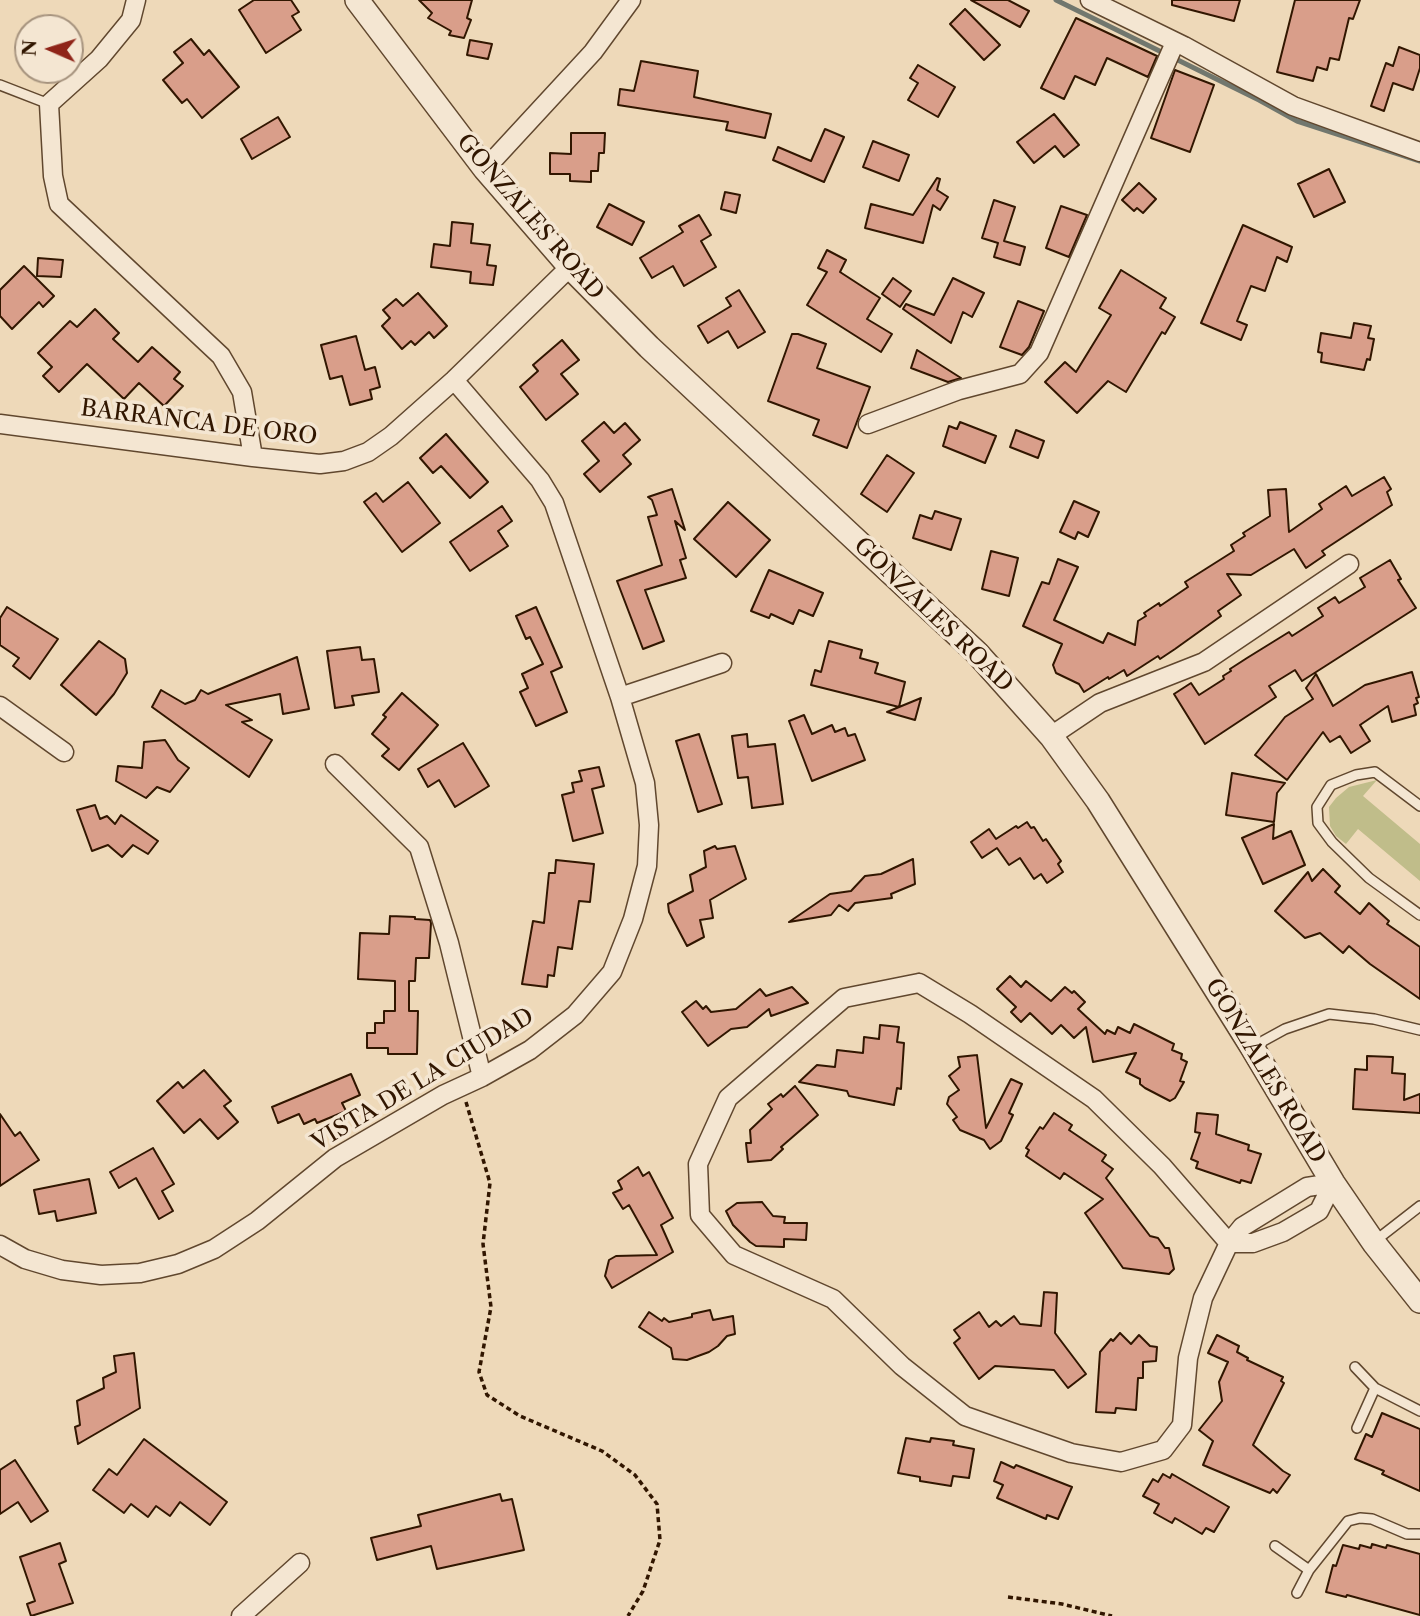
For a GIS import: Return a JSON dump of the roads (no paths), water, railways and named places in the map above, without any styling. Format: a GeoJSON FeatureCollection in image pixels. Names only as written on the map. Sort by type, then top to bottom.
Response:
{"type":"FeatureCollection","features":[{"type":"Feature","properties":{"kind":"street"},"geometry":{"type":"LineString","coordinates":[[136,0],[131,20],[107,49],[49,104],[53,176],[59,204],[221,356],[242,392],[253,457]]}},
{"type":"Feature","properties":{"kind":"street","name":"GONZALES ROAD"},"geometry":{"type":"LineString","coordinates":[[357,0],[485,169],[570,267],[649,347],[977,653],[1051,736],[1098,802],[1252,1047],[1333,1183],[1420,1301]]}},
{"type":"Feature","properties":{"kind":"street"},"geometry":{"type":"LineString","coordinates":[[485,169],[593,52],[631,0]]}},
{"type":"Feature","properties":{"kind":"street"},"geometry":{"type":"LineString","coordinates":[[1090,0],[1184,46],[1293,106],[1420,152]]}},
{"type":"Feature","properties":{"kind":"street"},"geometry":{"type":"LineString","coordinates":[[868,424],[958,390],[1020,374],[1039,353],[1170,55]]}},
{"type":"Feature","properties":{"kind":"street","name":"BARRANCA DE ORO"},"geometry":{"type":"LineString","coordinates":[[0,424],[253,457],[320,464],[344,461],[368,453],[391,436],[454,380],[570,267]]}},
{"type":"Feature","properties":{"kind":"street","name":"VISTA DE LA CIUDAD"},"geometry":{"type":"LineString","coordinates":[[0,1245],[25,1259],[62,1270],[101,1275],[140,1273],[178,1264],[214,1249],[257,1221],[335,1158],[443,1095],[530,1050],[575,1015],[612,972],[633,919],[647,866],[649,825],[645,783],[620,698],[554,503],[540,481],[454,380]]}},
{"type":"Feature","properties":{"kind":"street"},"geometry":{"type":"LineString","coordinates":[[1051,736],[1100,703],[1204,662],[1349,564]]}},
{"type":"Feature","properties":{"kind":"street"},"geometry":{"type":"LineString","coordinates":[[620,698],[722,663]]}},
{"type":"Feature","properties":{"kind":"street"},"geometry":{"type":"LineString","coordinates":[[0,706],[64,751]]}},
{"type":"Feature","properties":{"kind":"street"},"geometry":{"type":"LineString","coordinates":[[335,764],[419,847],[449,943],[482,1077]]}},
{"type":"Feature","properties":{"kind":"street"},"geometry":{"type":"LineString","coordinates":[[1333,1183],[1307,1187],[1242,1227],[1229,1243],[1203,1298],[1188,1358],[1182,1425],[1163,1450],[1121,1462],[1071,1453],[964,1416],[902,1366],[833,1299],[734,1255],[700,1215],[698,1164],[728,1098],[844,998],[919,983],[970,1014],[1094,1099],[1162,1166],[1229,1243],[1253,1243],[1283,1232],[1319,1210],[1333,1183]]}},
{"type":"Feature","properties":{"kind":"street"},"geometry":{"type":"LineString","coordinates":[[241,1616],[300,1563]]}},
{"type":"Feature","properties":{"kind":"lane"},"geometry":{"type":"LineString","coordinates":[[0,85],[49,104]]}},
{"type":"Feature","properties":{"kind":"lane"},"geometry":{"type":"LineString","coordinates":[[1420,806],[1375,772],[1356,775],[1331,785],[1317,807],[1317,815],[1318,823],[1341,851],[1368,877],[1420,915]]}},
{"type":"Feature","properties":{"kind":"lane"},"geometry":{"type":"LineString","coordinates":[[1252,1047],[1285,1029],[1329,1014],[1374,1019],[1420,1030]]}},
{"type":"Feature","properties":{"kind":"lane"},"geometry":{"type":"LineString","coordinates":[[1374,1242],[1420,1206]]}},
{"type":"Feature","properties":{"kind":"lane"},"geometry":{"type":"LineString","coordinates":[[1355,1367],[1375,1388],[1420,1411]]}},
{"type":"Feature","properties":{"kind":"lane"},"geometry":{"type":"LineString","coordinates":[[1357,1429],[1375,1388]]}},
{"type":"Feature","properties":{"kind":"lane"},"geometry":{"type":"LineString","coordinates":[[1297,1593],[1309,1570],[1348,1521],[1371,1519],[1407,1534],[1420,1534]]}},
{"type":"Feature","properties":{"kind":"lane"},"geometry":{"type":"LineString","coordinates":[[1275,1546],[1309,1570]]}},
{"type":"Feature","properties":{"kind":"waterway"},"geometry":{"type":"LineString","coordinates":[[1056,0],[1297,121],[1420,161]]}}]}
